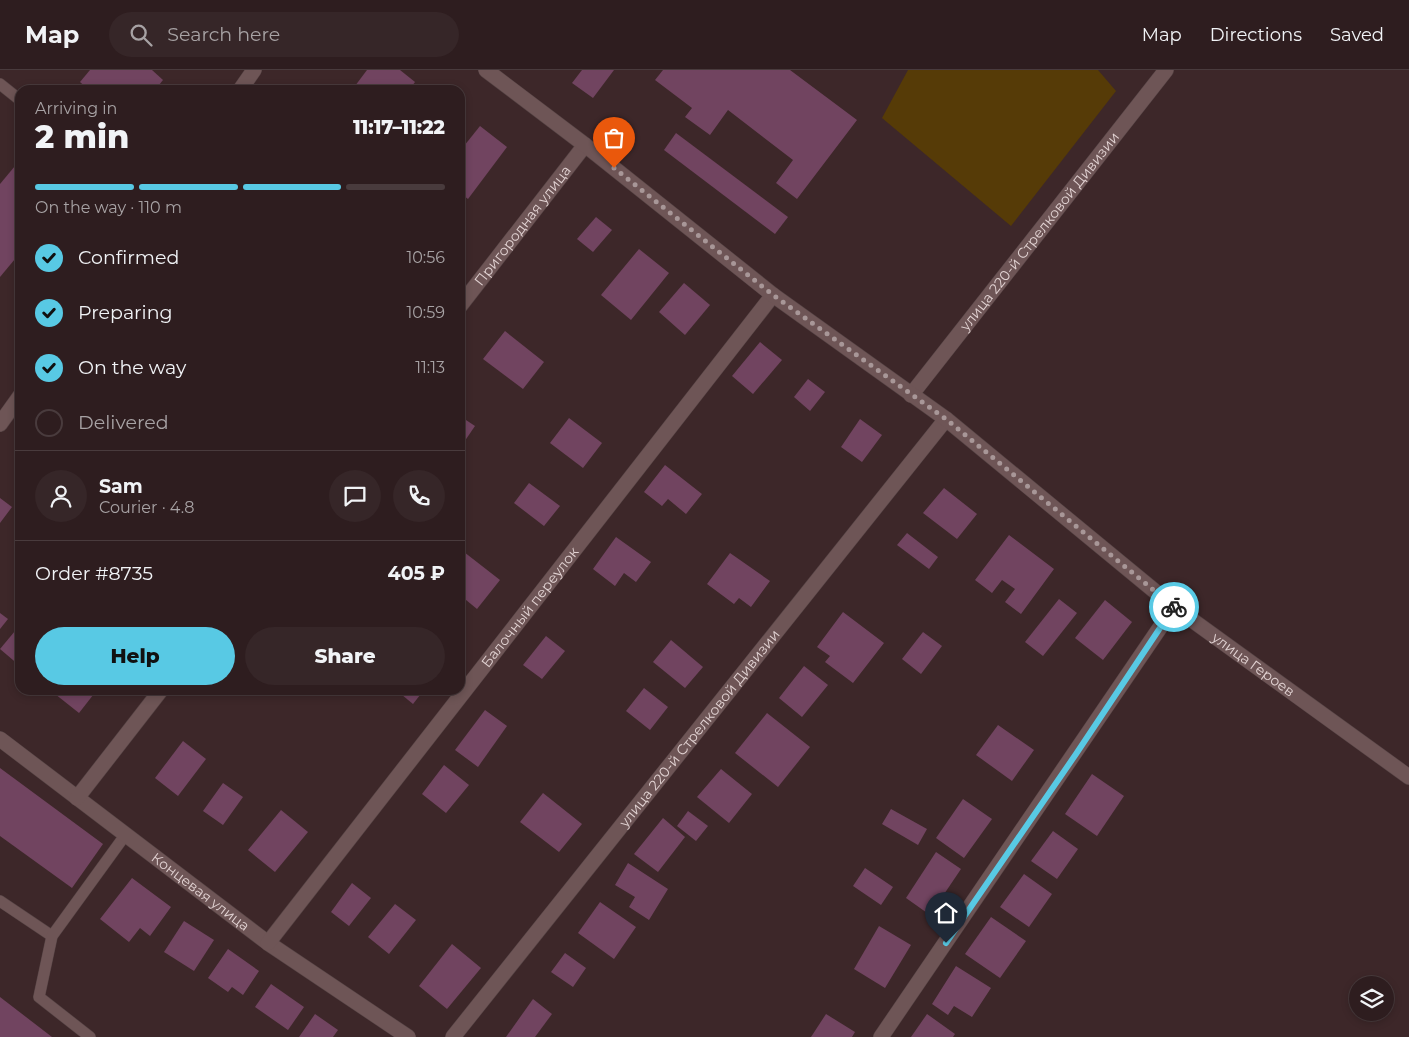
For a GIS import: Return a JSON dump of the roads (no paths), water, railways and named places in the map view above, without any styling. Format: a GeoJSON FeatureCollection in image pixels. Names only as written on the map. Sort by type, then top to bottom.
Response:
{"type":"FeatureCollection","features":[{"type":"Feature","properties":{"kind":"street"},"geometry":{"type":"LineString","coordinates":[[244,85],[254,70]]}},
{"type":"Feature","properties":{"kind":"street","name":"улица Героев"},"geometry":{"type":"LineString","coordinates":[[486,70],[585,145],[773,295],[946,419],[1174,607],[1409,777]]}},
{"type":"Feature","properties":{"kind":"street","name":"улица 220-й Стрелковой Дивизии"},"geometry":{"type":"LineString","coordinates":[[911,394],[1166,70]]}},
{"type":"Feature","properties":{"kind":"street","name":"Пригородная улица"},"geometry":{"type":"LineString","coordinates":[[465,300],[585,145]]}},
{"type":"Feature","properties":{"kind":"street","name":"Балочный переулок"},"geometry":{"type":"LineString","coordinates":[[465,690],[773,295]]}},
{"type":"Feature","properties":{"kind":"street"},"geometry":{"type":"LineString","coordinates":[[0,424],[15,403]]}},
{"type":"Feature","properties":{"kind":"street","name":"улица 220-й Стрелковой Дивизии"},"geometry":{"type":"LineString","coordinates":[[453,1037],[946,419]]}},
{"type":"Feature","properties":{"kind":"street"},"geometry":{"type":"LineString","coordinates":[[882,1037],[1174,607]]}},
{"type":"Feature","properties":{"kind":"street"},"geometry":{"type":"LineString","coordinates":[[77,798],[157,695]]}},
{"type":"Feature","properties":{"kind":"street","name":"Балочный переулок"},"geometry":{"type":"LineString","coordinates":[[268,943],[461,695]]}},
{"type":"Feature","properties":{"kind":"street","name":"Концевая улица"},"geometry":{"type":"LineString","coordinates":[[0,739],[268,943],[408,1037]]}},
{"type":"Feature","properties":{"kind":"lane"},"geometry":{"type":"LineString","coordinates":[[0,84],[15,96]]}},
{"type":"Feature","properties":{"kind":"lane"},"geometry":{"type":"LineString","coordinates":[[90,1037],[39,997],[52,936],[126,834]]}},
{"type":"Feature","properties":{"kind":"lane"},"geometry":{"type":"LineString","coordinates":[[0,901],[52,936]]}}]}
